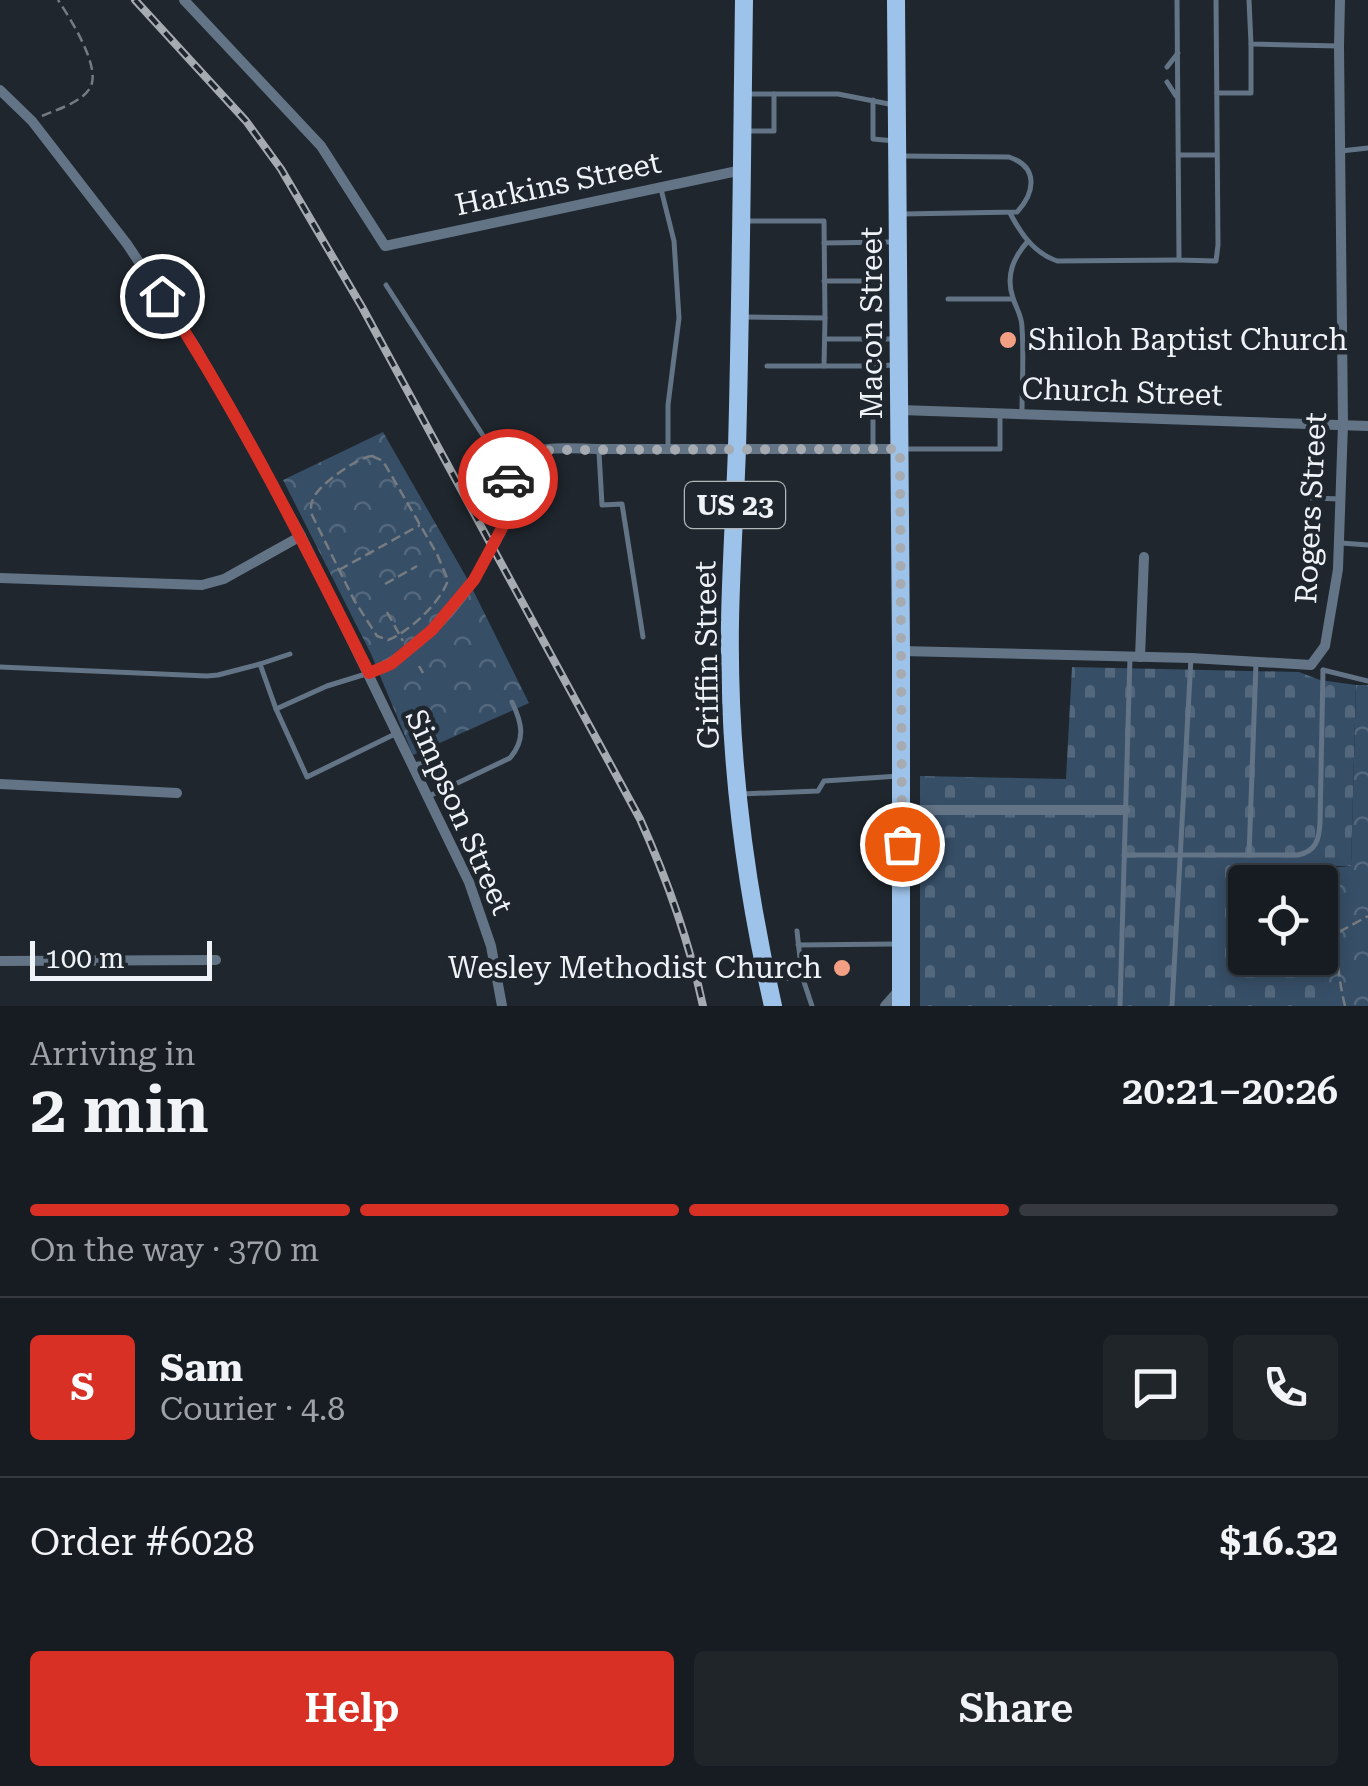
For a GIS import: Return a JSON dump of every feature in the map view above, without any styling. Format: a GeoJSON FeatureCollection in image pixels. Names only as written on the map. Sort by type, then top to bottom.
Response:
{"type":"FeatureCollection","features":[{"type":"Feature","properties":{"kind":"main road","name":"Griffin Street"},"geometry":{"type":"LineString","coordinates":[[744,0],[737,448],[730,624],[732,709],[738,794],[758,942],[773,1006]]}},
{"type":"Feature","properties":{"kind":"main road","name":"Macon Street"},"geometry":{"type":"LineString","coordinates":[[896,0],[901,997]]}},
{"type":"Feature","properties":{"kind":"street","name":"Harkins Street"},"geometry":{"type":"LineString","coordinates":[[184,0],[320,146],[385,246],[742,170]]}},
{"type":"Feature","properties":{"kind":"street","name":"Rogers Street"},"geometry":{"type":"LineString","coordinates":[[1317,667],[1325,646],[1338,569],[1343,424],[1340,0]]}},
{"type":"Feature","properties":{"kind":"street","name":"Simpson Street"},"geometry":{"type":"LineString","coordinates":[[0,90],[32,122],[127,244],[196,348],[301,536],[469,882],[491,946],[502,1006]]}},
{"type":"Feature","properties":{"kind":"street","name":"Church Street"},"geometry":{"type":"LineString","coordinates":[[900,410],[1368,426]]}},
{"type":"Feature","properties":{"kind":"street"},"geometry":{"type":"LineString","coordinates":[[369,673],[391,664],[432,630],[474,580],[502,528],[507,484],[512,467],[520,458],[536,452],[599,449],[900,449]]}},
{"type":"Feature","properties":{"kind":"street"},"geometry":{"type":"LineString","coordinates":[[0,578],[202,586],[224,580],[301,536]]}},
{"type":"Feature","properties":{"kind":"street"},"geometry":{"type":"LineString","coordinates":[[1135,657],[1144,557]]}},
{"type":"Feature","properties":{"kind":"street"},"geometry":{"type":"LineString","coordinates":[[901,651],[1256,660],[1317,667]]}},
{"type":"Feature","properties":{"kind":"street"},"geometry":{"type":"LineString","coordinates":[[0,784],[177,794]]}},
{"type":"Feature","properties":{"kind":"street"},"geometry":{"type":"LineString","coordinates":[[902,810],[1124,810]]}},
{"type":"Feature","properties":{"kind":"street"},"geometry":{"type":"LineString","coordinates":[[0,961],[216,960]]}},
{"type":"Feature","properties":{"kind":"street"},"geometry":{"type":"LineString","coordinates":[[886,1006],[901,997]]}},
{"type":"Feature","properties":{"kind":"lane"},"geometry":{"type":"LineString","coordinates":[[1178,0],[1180,260]]}},
{"type":"Feature","properties":{"kind":"lane"},"geometry":{"type":"LineString","coordinates":[[1010,213],[1020,232],[1041,255],[1056,261],[1216,260],[1216,0]]}},
{"type":"Feature","properties":{"kind":"lane"},"geometry":{"type":"LineString","coordinates":[[1217,93],[1251,93],[1250,0]]}},
{"type":"Feature","properties":{"kind":"lane"},"geometry":{"type":"LineString","coordinates":[[1251,44],[1338,46]]}},
{"type":"Feature","properties":{"kind":"lane"},"geometry":{"type":"LineString","coordinates":[[1167,67],[1178,53]]}},
{"type":"Feature","properties":{"kind":"lane"},"geometry":{"type":"LineString","coordinates":[[1167,82],[1178,98]]}},
{"type":"Feature","properties":{"kind":"lane"},"geometry":{"type":"LineString","coordinates":[[743,94],[838,94],[897,106]]}},
{"type":"Feature","properties":{"kind":"lane"},"geometry":{"type":"LineString","coordinates":[[742,132],[774,132],[774,94]]}},
{"type":"Feature","properties":{"kind":"lane"},"geometry":{"type":"LineString","coordinates":[[873,100],[872,139],[898,148],[1019,160],[1029,171],[1031,190],[1017,212],[899,214]]}},
{"type":"Feature","properties":{"kind":"lane"},"geometry":{"type":"LineString","coordinates":[[1340,151],[1368,148]]}},
{"type":"Feature","properties":{"kind":"lane"},"geometry":{"type":"LineString","coordinates":[[1179,155],[1217,154]]}},
{"type":"Feature","properties":{"kind":"lane"},"geometry":{"type":"LineString","coordinates":[[661,187],[674,241],[679,318],[668,406],[668,449]]}},
{"type":"Feature","properties":{"kind":"lane"},"geometry":{"type":"LineString","coordinates":[[741,221],[824,221],[824,366]]}},
{"type":"Feature","properties":{"kind":"lane"},"geometry":{"type":"LineString","coordinates":[[1022,413],[1022,319],[1010,283],[1012,261],[1028,241]]}},
{"type":"Feature","properties":{"kind":"lane"},"geometry":{"type":"LineString","coordinates":[[824,242],[899,242]]}},
{"type":"Feature","properties":{"kind":"lane"},"geometry":{"type":"LineString","coordinates":[[824,282],[880,280]]}},
{"type":"Feature","properties":{"kind":"lane"},"geometry":{"type":"LineString","coordinates":[[386,286],[484,437],[512,467]]}},
{"type":"Feature","properties":{"kind":"lane"},"geometry":{"type":"LineString","coordinates":[[948,299],[1014,300]]}},
{"type":"Feature","properties":{"kind":"lane"},"geometry":{"type":"LineString","coordinates":[[739,317],[825,318]]}},
{"type":"Feature","properties":{"kind":"lane"},"geometry":{"type":"LineString","coordinates":[[825,339],[900,340]]}},
{"type":"Feature","properties":{"kind":"lane"},"geometry":{"type":"LineString","coordinates":[[767,366],[900,364]]}},
{"type":"Feature","properties":{"kind":"lane"},"geometry":{"type":"LineString","coordinates":[[873,366],[873,449]]}},
{"type":"Feature","properties":{"kind":"lane"},"geometry":{"type":"LineString","coordinates":[[900,449],[1000,450],[1000,412]]}},
{"type":"Feature","properties":{"kind":"lane"},"geometry":{"type":"LineString","coordinates":[[599,449],[602,505],[622,504],[643,637]]}},
{"type":"Feature","properties":{"kind":"lane"},"geometry":{"type":"LineString","coordinates":[[1312,498],[1340,499]]}},
{"type":"Feature","properties":{"kind":"lane"},"geometry":{"type":"LineString","coordinates":[[1338,543],[1368,545]]}},
{"type":"Feature","properties":{"kind":"lane"},"geometry":{"type":"LineString","coordinates":[[0,667],[218,676],[290,654]]}},
{"type":"Feature","properties":{"kind":"lane"},"geometry":{"type":"LineString","coordinates":[[1120,1006],[1124,810],[1135,657]]}},
{"type":"Feature","properties":{"kind":"lane"},"geometry":{"type":"LineString","coordinates":[[1172,1006],[1190,658]]}},
{"type":"Feature","properties":{"kind":"lane"},"geometry":{"type":"LineString","coordinates":[[1249,855],[1256,660]]}},
{"type":"Feature","properties":{"kind":"lane"},"geometry":{"type":"LineString","coordinates":[[260,664],[307,777],[397,733]]}},
{"type":"Feature","properties":{"kind":"lane"},"geometry":{"type":"LineString","coordinates":[[1124,855],[1308,853],[1317,842],[1320,823],[1317,667],[1368,680]]}},
{"type":"Feature","properties":{"kind":"lane"},"geometry":{"type":"LineString","coordinates":[[276,708],[369,673]]}},
{"type":"Feature","properties":{"kind":"lane"},"geometry":{"type":"LineString","coordinates":[[426,797],[510,758],[523,732],[512,702]]}},
{"type":"Feature","properties":{"kind":"lane"},"geometry":{"type":"LineString","coordinates":[[412,766],[431,763],[438,767],[447,788]]}},
{"type":"Feature","properties":{"kind":"lane"},"geometry":{"type":"LineString","coordinates":[[738,794],[818,792],[824,781],[901,776]]}},
{"type":"Feature","properties":{"kind":"lane"},"geometry":{"type":"LineString","coordinates":[[797,931],[802,976],[812,1006]]}},
{"type":"Feature","properties":{"kind":"lane"},"geometry":{"type":"LineString","coordinates":[[798,945],[901,944]]}},
{"type":"Feature","properties":{"kind":"lane"},"geometry":{"type":"LineString","coordinates":[[767,982],[802,976]]}},
{"type":"Feature","properties":{"kind":"path"},"geometry":{"type":"LineString","coordinates":[[32,122],[85,94],[92,86],[90,58],[58,0]]}},
{"type":"Feature","properties":{"kind":"path"},"geometry":{"type":"LineString","coordinates":[[372,456],[384,461],[437,554],[447,584],[437,600],[399,635],[388,640],[377,636],[338,571],[312,515],[312,501],[321,488],[362,457],[372,456]]}},
{"type":"Feature","properties":{"kind":"path"},"geometry":{"type":"LineString","coordinates":[[338,571],[420,525]]}},
{"type":"Feature","properties":{"kind":"path"},"geometry":{"type":"LineString","coordinates":[[385,584],[416,566]]}},
{"type":"Feature","properties":{"kind":"path"},"geometry":{"type":"LineString","coordinates":[[354,600],[363,596]]}},
{"type":"Feature","properties":{"kind":"path"},"geometry":{"type":"LineString","coordinates":[[387,612],[399,635]]}},
{"type":"Feature","properties":{"kind":"path"},"geometry":{"type":"LineString","coordinates":[[419,666],[423,674]]}},
{"type":"Feature","properties":{"kind":"path"},"geometry":{"type":"LineString","coordinates":[[1345,1006],[1337,954],[1339,932],[1368,916]]}},
{"type":"Feature","properties":{"kind":"green space"},"geometry":{"type":"Polygon","coordinates":[[[383,432],[468,580],[529,703],[413,755],[371,654],[283,480],[383,432]]]}},
{"type":"Feature","properties":{"kind":"green space"},"geometry":{"type":"Polygon","coordinates":[[[1072,667],[1299,672],[1320,680],[1356,685],[1351,866],[1228,865],[1228,975],[1326,975],[1326,1006],[920,1006],[920,776],[1066,779],[1072,667]]]}},
{"type":"Feature","properties":{"kind":"green space"},"geometry":{"type":"Polygon","coordinates":[[[1356,685],[1368,685],[1368,1006],[1326,1006],[1326,975],[1338,975],[1338,867],[1351,866],[1356,685]]]}},
{"type":"Feature","properties":{"kind":"railway"},"geometry":{"type":"LineString","coordinates":[[135,0],[246,121],[281,169],[362,307],[640,819],[676,911],[703,1006]]}},
{"type":"Feature","properties":{"kind":"way so far"},"geometry":{"type":"LineString","coordinates":[[508,479],[520,458],[553,450],[900,449],[902,844]]}},
{"type":"Feature","properties":{"kind":"place","name":"Shiloh Baptist Church"},"geometry":{"type":"Point","coordinates":[1008,340]}},
{"type":"Feature","properties":{"kind":"place","name":"Wesley Methodist Church"},"geometry":{"type":"Point","coordinates":[842,968]}},
{"type":"Feature","properties":{"kind":"route"},"geometry":{"type":"LineString","coordinates":[[162,296],[196,348],[301,536],[369,673],[391,664],[432,630],[474,580],[502,528],[508,479]]}}]}
